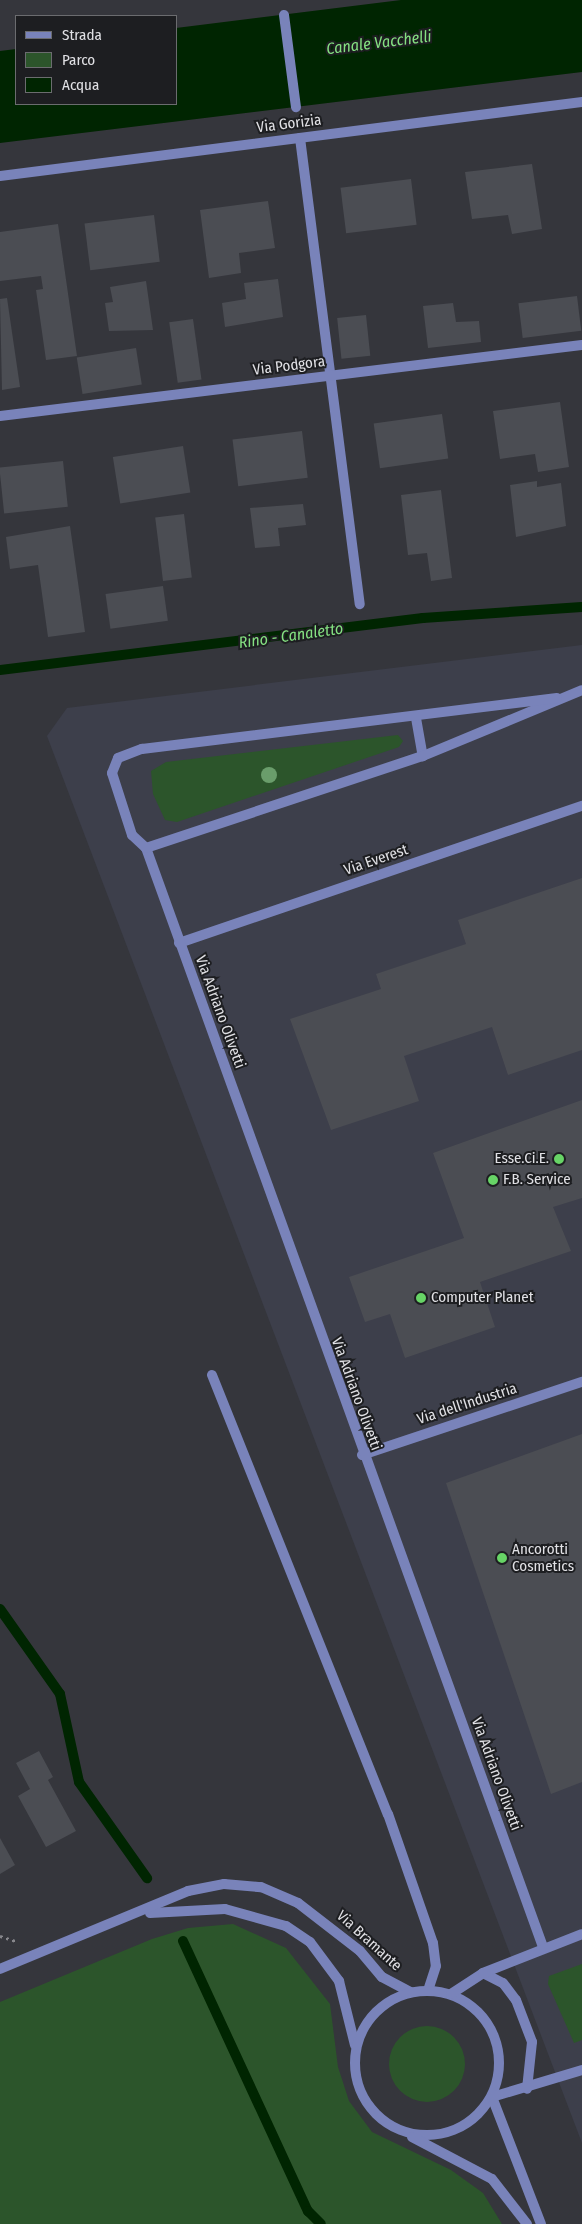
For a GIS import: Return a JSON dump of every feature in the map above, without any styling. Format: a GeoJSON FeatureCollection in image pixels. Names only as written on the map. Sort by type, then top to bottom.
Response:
{"type":"FeatureCollection","features":[{"type":"Feature","properties":{"kind":"street"},"geometry":{"type":"LineString","coordinates":[[284,15],[296,107]]}},
{"type":"Feature","properties":{"kind":"street","name":"Via Gorizia"},"geometry":{"type":"LineString","coordinates":[[0,176],[582,102]]}},
{"type":"Feature","properties":{"kind":"street"},"geometry":{"type":"LineString","coordinates":[[300,138],[360,604]]}},
{"type":"Feature","properties":{"kind":"street","name":"Via Podgora"},"geometry":{"type":"LineString","coordinates":[[0,416],[582,346]]}},
{"type":"Feature","properties":{"kind":"street"},"geometry":{"type":"LineString","coordinates":[[557,698],[416,718],[142,749],[118,758],[112,773],[132,835],[146,848],[423,756],[557,698],[582,690]]}},
{"type":"Feature","properties":{"kind":"street"},"geometry":{"type":"LineString","coordinates":[[416,718],[423,756]]}},
{"type":"Feature","properties":{"kind":"street","name":"Via Everest"},"geometry":{"type":"LineString","coordinates":[[179,943],[582,806]]}},
{"type":"Feature","properties":{"kind":"street","name":"Via Adriano Olivetti"},"geometry":{"type":"LineString","coordinates":[[146,848],[362,1455],[543,1947]]}},
{"type":"Feature","properties":{"kind":"street"},"geometry":{"type":"LineString","coordinates":[[212,1375],[398,1842],[436,1955],[428,1990]]}},
{"type":"Feature","properties":{"kind":"street","name":"Via dell'Industria"},"geometry":{"type":"LineString","coordinates":[[362,1455],[582,1382]]}},
{"type":"Feature","properties":{"kind":"street","name":"Via Bramante"},"geometry":{"type":"LineString","coordinates":[[0,1969],[141,1913],[188,1892],[224,1884],[260,1887],[298,1903],[326,1922],[382,1977],[410,1992]]}},
{"type":"Feature","properties":{"kind":"street","name":"Via Bramante"},"geometry":{"type":"LineString","coordinates":[[141,1913],[225,1909],[286,1926],[310,1942],[339,1982],[356,2048],[355,2069],[363,2096],[385,2123],[492,2179],[527,2224]]}},
{"type":"Feature","properties":{"kind":"street"},"geometry":{"type":"LineString","coordinates":[[451,1994],[482,1973],[543,1947],[582,1934]]}},
{"type":"Feature","properties":{"kind":"street"},"geometry":{"type":"LineString","coordinates":[[482,1973],[502,1984],[516,2000],[532,2042],[527,2089]]}},
{"type":"Feature","properties":{"kind":"street","name":"Via Bramante"},"geometry":{"type":"LineString","coordinates":[[356,2048],[375,2013],[410,1992],[428,1990],[451,1994],[470,2004],[495,2036],[499,2078],[492,2097],[480,2114],[458,2129],[425,2136],[405,2133]]}},
{"type":"Feature","properties":{"kind":"street"},"geometry":{"type":"LineString","coordinates":[[541,2224],[492,2097],[527,2089],[582,2070]]}},
{"type":"Feature","properties":{"kind":"shaded area"},"geometry":{"type":"Polygon","coordinates":[[[582,645],[582,2143],[47,736],[67,708],[582,645]]]}},
{"type":"Feature","properties":{"kind":"green space"},"geometry":{"type":"Polygon","coordinates":[[[398,735],[403,741],[399,747],[177,822],[165,820],[153,794],[151,771],[166,762],[398,735]]]}},
{"type":"Feature","properties":{"kind":"green space"},"geometry":{"type":"Polygon","coordinates":[[[233,1924],[286,1948],[330,2004],[338,2067],[349,2101],[372,2132],[451,2170],[483,2193],[502,2224],[0,2224],[0,2002],[152,1939],[188,1928],[233,1924]]]}},
{"type":"Feature","properties":{"kind":"green space"},"geometry":{"type":"Polygon","coordinates":[[[582,1964],[582,2040],[574,2043],[548,1984],[549,1976],[582,1964]]]}},
{"type":"Feature","properties":{"kind":"green space"},"geometry":{"type":"Polygon","coordinates":[[[427,2026],[441,2029],[454,2037],[462,2050],[465,2064],[462,2078],[454,2091],[441,2099],[427,2102],[413,2099],[400,2091],[392,2078],[389,2064],[392,2050],[400,2037],[413,2029],[427,2026]]]}},
{"type":"Feature","properties":{"kind":"water","name":"Canale Vacchelli"},"geometry":{"type":"Polygon","coordinates":[[[401,0],[582,0],[582,72],[0,143],[0,51],[15,49],[15,105],[178,105],[178,28],[401,0]]]}},
{"type":"Feature","properties":{"kind":"building"},"geometry":{"type":"Polygon","coordinates":[[[532,164],[542,229],[512,234],[508,215],[472,219],[465,172],[532,164]]]}},
{"type":"Feature","properties":{"kind":"building"},"geometry":{"type":"Polygon","coordinates":[[[411,179],[417,225],[346,233],[341,188],[411,179]]]}},
{"type":"Feature","properties":{"kind":"building"},"geometry":{"type":"Polygon","coordinates":[[[268,201],[275,248],[239,253],[241,273],[209,278],[200,210],[268,201]]]}},
{"type":"Feature","properties":{"kind":"building"},"geometry":{"type":"Polygon","coordinates":[[[154,215],[160,262],[90,270],[85,224],[154,215]]]}},
{"type":"Feature","properties":{"kind":"building"},"geometry":{"type":"Polygon","coordinates":[[[58,224],[77,356],[46,360],[36,290],[43,289],[41,276],[0,281],[0,232],[58,224]]]}},
{"type":"Feature","properties":{"kind":"building"},"geometry":{"type":"Polygon","coordinates":[[[278,279],[283,317],[225,327],[222,303],[246,299],[244,283],[278,279]]]}},
{"type":"Feature","properties":{"kind":"building"},"geometry":{"type":"Polygon","coordinates":[[[146,281],[153,330],[109,331],[105,303],[113,302],[110,287],[146,281]]]}},
{"type":"Feature","properties":{"kind":"building"},"geometry":{"type":"Polygon","coordinates":[[[577,296],[581,331],[523,338],[518,303],[577,296]]]}},
{"type":"Feature","properties":{"kind":"building"},"geometry":{"type":"Polygon","coordinates":[[[7,298],[20,387],[2,390],[0,299],[7,298]]]}},
{"type":"Feature","properties":{"kind":"building"},"geometry":{"type":"Polygon","coordinates":[[[453,303],[456,322],[479,321],[481,342],[428,348],[423,306],[453,303]]]}},
{"type":"Feature","properties":{"kind":"building"},"geometry":{"type":"Polygon","coordinates":[[[366,315],[370,356],[341,359],[337,318],[366,315]]]}},
{"type":"Feature","properties":{"kind":"building"},"geometry":{"type":"Polygon","coordinates":[[[193,319],[201,379],[178,383],[169,322],[193,319]]]}},
{"type":"Feature","properties":{"kind":"building"},"geometry":{"type":"Polygon","coordinates":[[[136,348],[142,385],[83,394],[77,357],[136,348]]]}},
{"type":"Feature","properties":{"kind":"building"},"geometry":{"type":"Polygon","coordinates":[[[560,402],[569,467],[538,472],[535,454],[500,459],[493,411],[560,402]]]}},
{"type":"Feature","properties":{"kind":"building"},"geometry":{"type":"Polygon","coordinates":[[[442,414],[448,459],[380,468],[374,424],[442,414]]]}},
{"type":"Feature","properties":{"kind":"building"},"geometry":{"type":"Polygon","coordinates":[[[302,431],[308,478],[238,486],[233,440],[302,431]]]}},
{"type":"Feature","properties":{"kind":"building"},"geometry":{"type":"Polygon","coordinates":[[[183,446],[190,492],[120,504],[113,457],[183,446]]]}},
{"type":"Feature","properties":{"kind":"building"},"geometry":{"type":"Polygon","coordinates":[[[63,461],[68,507],[4,513],[0,468],[63,461]]]}},
{"type":"Feature","properties":{"kind":"building"},"geometry":{"type":"Polygon","coordinates":[[[537,481],[537,487],[561,483],[566,526],[516,537],[510,485],[537,481]]]}},
{"type":"Feature","properties":{"kind":"building"},"geometry":{"type":"Polygon","coordinates":[[[441,490],[452,578],[431,581],[427,553],[408,555],[401,495],[441,490]]]}},
{"type":"Feature","properties":{"kind":"building"},"geometry":{"type":"Polygon","coordinates":[[[303,504],[306,525],[278,528],[280,546],[255,548],[250,508],[303,504]]]}},
{"type":"Feature","properties":{"kind":"building"},"geometry":{"type":"Polygon","coordinates":[[[184,514],[192,578],[163,581],[155,518],[184,514]]]}},
{"type":"Feature","properties":{"kind":"building"},"geometry":{"type":"Polygon","coordinates":[[[70,526],[85,632],[48,637],[38,565],[10,569],[6,537],[70,526]]]}},
{"type":"Feature","properties":{"kind":"building"},"geometry":{"type":"Polygon","coordinates":[[[163,586],[168,621],[110,629],[106,594],[163,586]]]}},
{"type":"Feature","properties":{"kind":"building"},"geometry":{"type":"Polygon","coordinates":[[[582,878],[582,1050],[508,1075],[492,1027],[404,1056],[419,1101],[331,1130],[290,1019],[381,989],[376,974],[466,944],[458,920],[582,878]]]}},
{"type":"Feature","properties":{"kind":"building"},"geometry":{"type":"Polygon","coordinates":[[[582,1100],[582,1198],[553,1207],[571,1251],[480,1282],[495,1327],[405,1358],[390,1314],[365,1322],[349,1277],[464,1238],[433,1153],[582,1100]]]}},
{"type":"Feature","properties":{"kind":"building","name":"Ancorotti Cosmetics"},"geometry":{"type":"Polygon","coordinates":[[[582,1434],[582,1782],[551,1794],[446,1483],[582,1434]]]}},
{"type":"Feature","properties":{"kind":"building"},"geometry":{"type":"Polygon","coordinates":[[[39,1751],[53,1777],[48,1780],[76,1831],[46,1847],[18,1796],[30,1789],[16,1763],[39,1751]]]}},
{"type":"Feature","properties":{"kind":"building"},"geometry":{"type":"Polygon","coordinates":[[[0,1838],[15,1865],[0,1874],[0,1838]]]}},
{"type":"Feature","properties":{"kind":"waterway","name":"Rino - Canaletto"},"geometry":{"type":"LineString","coordinates":[[0,670],[423,618],[582,607]]}},
{"type":"Feature","properties":{"kind":"waterway"},"geometry":{"type":"LineString","coordinates":[[0,1609],[60,1694],[79,1782],[147,1878]]}},
{"type":"Feature","properties":{"kind":"waterway"},"geometry":{"type":"LineString","coordinates":[[183,1941],[308,2211],[321,2224]]}},
{"type":"Feature","properties":{"kind":"place","name":"Esse.Ci.E."},"geometry":{"type":"Point","coordinates":[559,1159]}},
{"type":"Feature","properties":{"kind":"place","name":"F.B. Service"},"geometry":{"type":"Point","coordinates":[493,1180]}},
{"type":"Feature","properties":{"kind":"place","name":"Computer Planet"},"geometry":{"type":"Point","coordinates":[421,1298]}},
{"type":"Feature","properties":{"kind":"place","name":"Ancorotti Cosmetics"},"geometry":{"type":"Point","coordinates":[502,1558]}}]}
